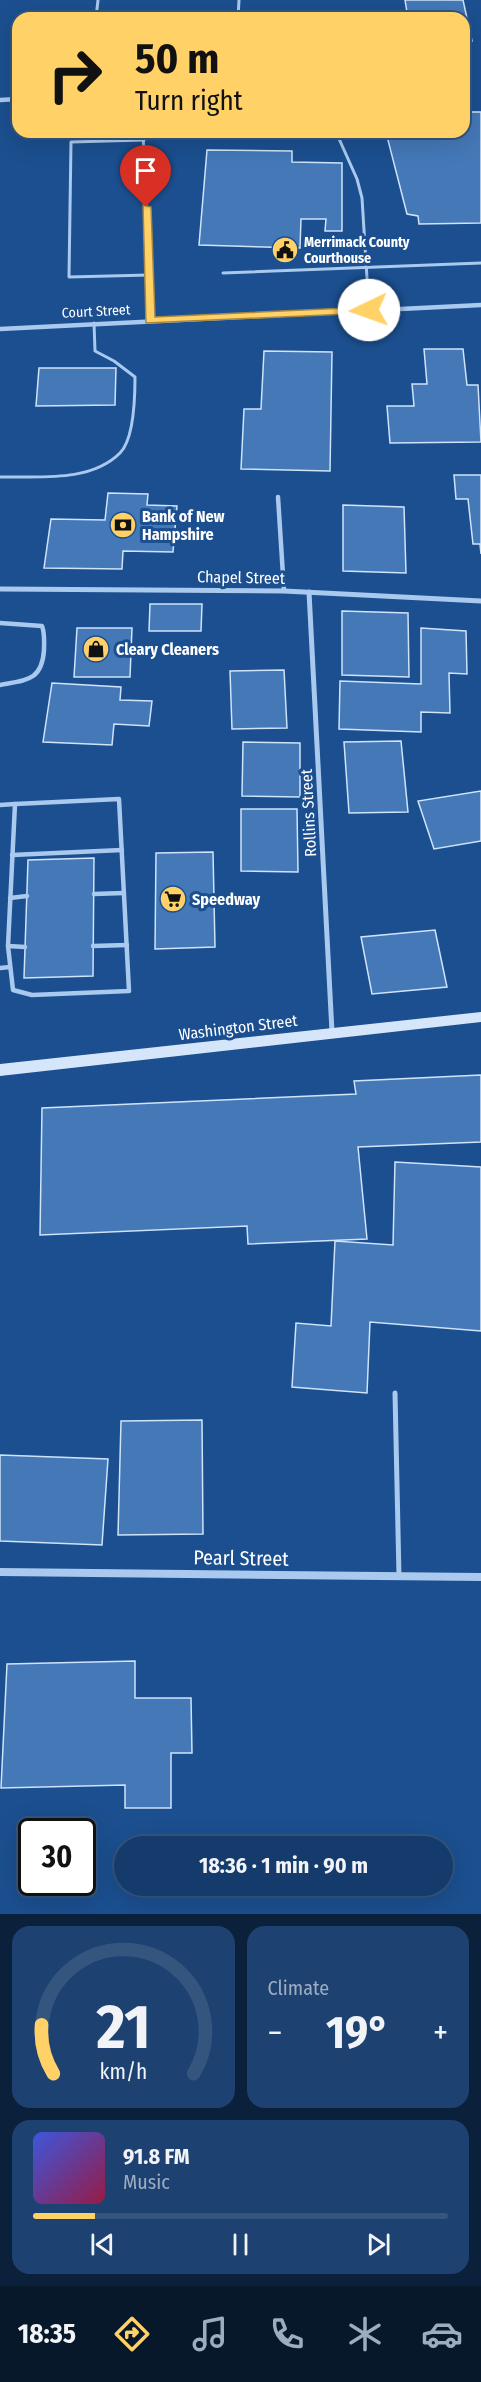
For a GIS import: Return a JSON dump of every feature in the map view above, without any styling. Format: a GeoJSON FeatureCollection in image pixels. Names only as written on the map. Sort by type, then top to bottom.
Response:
{"type":"FeatureCollection","features":[{"type":"Feature","properties":{"kind":"street","name":"Court Street"},"geometry":{"type":"LineString","coordinates":[[0,329],[481,304]]}},
{"type":"Feature","properties":{"kind":"street","name":"Chapel Street"},"geometry":{"type":"LineString","coordinates":[[0,589],[284,591],[481,601]]}},
{"type":"Feature","properties":{"kind":"street","name":"Rollins Street"},"geometry":{"type":"LineString","coordinates":[[309,592],[332,1032]]}},
{"type":"Feature","properties":{"kind":"street","name":"Washington Street"},"geometry":{"type":"LineString","coordinates":[[0,1070],[136,1057],[332,1032],[481,1017]]}},
{"type":"Feature","properties":{"kind":"street","name":"Pearl Street"},"geometry":{"type":"LineString","coordinates":[[0,1572],[481,1577]]}},
{"type":"Feature","properties":{"kind":"lane"},"geometry":{"type":"LineString","coordinates":[[339,138],[357,178],[362,198],[366,228],[365,268],[369,310]]}},
{"type":"Feature","properties":{"kind":"lane"},"geometry":{"type":"LineString","coordinates":[[149,275],[69,277],[71,142],[144,140],[149,275],[150,321]]}},
{"type":"Feature","properties":{"kind":"lane"},"geometry":{"type":"LineString","coordinates":[[223,273],[481,263]]}},
{"type":"Feature","properties":{"kind":"lane"},"geometry":{"type":"LineString","coordinates":[[0,477],[74,475],[104,464],[122,452],[135,414],[135,376],[114,360],[95,351],[94,323]]}},
{"type":"Feature","properties":{"kind":"lane"},"geometry":{"type":"LineString","coordinates":[[278,497],[284,591]]}},
{"type":"Feature","properties":{"kind":"lane"},"geometry":{"type":"LineString","coordinates":[[0,623],[35,624],[42,626],[45,631],[44,666],[40,673],[33,678],[0,685]]}},
{"type":"Feature","properties":{"kind":"lane"},"geometry":{"type":"LineString","coordinates":[[0,805],[15,804],[119,800],[129,991],[32,995],[13,990],[8,946],[15,804]]}},
{"type":"Feature","properties":{"kind":"lane"},"geometry":{"type":"LineString","coordinates":[[12,855],[122,850]]}},
{"type":"Feature","properties":{"kind":"lane"},"geometry":{"type":"LineString","coordinates":[[93,894],[124,893]]}},
{"type":"Feature","properties":{"kind":"lane"},"geometry":{"type":"LineString","coordinates":[[10,898],[27,896]]}},
{"type":"Feature","properties":{"kind":"lane"},"geometry":{"type":"LineString","coordinates":[[93,946],[127,945]]}},
{"type":"Feature","properties":{"kind":"lane"},"geometry":{"type":"LineString","coordinates":[[8,946],[25,947]]}},
{"type":"Feature","properties":{"kind":"lane"},"geometry":{"type":"LineString","coordinates":[[0,968],[10,967]]}},
{"type":"Feature","properties":{"kind":"lane"},"geometry":{"type":"LineString","coordinates":[[395,1393],[399,1576]]}},
{"type":"Feature","properties":{"kind":"building"},"geometry":{"type":"Polygon","coordinates":[[[405,0],[463,0],[466,12],[407,12],[405,0]]]}},
{"type":"Feature","properties":{"kind":"building"},"geometry":{"type":"Polygon","coordinates":[[[470,112],[481,112],[481,223],[419,224],[418,216],[407,214],[386,138],[470,138],[470,112]]]}},
{"type":"Feature","properties":{"kind":"building"},"geometry":{"type":"Polygon","coordinates":[[[207,150],[292,151],[292,162],[342,163],[342,231],[325,231],[326,219],[301,219],[300,248],[199,245],[207,150]]]}},
{"type":"Feature","properties":{"kind":"building"},"geometry":{"type":"Polygon","coordinates":[[[424,349],[463,349],[467,385],[478,385],[481,442],[390,443],[387,406],[414,406],[412,384],[427,384],[424,349]]]}},
{"type":"Feature","properties":{"kind":"building"},"geometry":{"type":"Polygon","coordinates":[[[264,351],[332,352],[330,471],[241,469],[244,409],[261,409],[264,351]]]}},
{"type":"Feature","properties":{"kind":"building"},"geometry":{"type":"Polygon","coordinates":[[[39,368],[116,368],[115,405],[36,406],[39,368]]]}},
{"type":"Feature","properties":{"kind":"building"},"geometry":{"type":"Polygon","coordinates":[[[454,475],[481,475],[481,554],[480,544],[473,544],[468,499],[456,499],[454,475]]]}},
{"type":"Feature","properties":{"kind":"building"},"geometry":{"type":"Polygon","coordinates":[[[108,493],[148,494],[147,505],[177,506],[173,552],[123,551],[122,569],[44,568],[51,519],[105,520],[108,493]]]}},
{"type":"Feature","properties":{"kind":"building"},"geometry":{"type":"Polygon","coordinates":[[[343,505],[404,507],[406,573],[343,571],[343,505]]]}},
{"type":"Feature","properties":{"kind":"building"},"geometry":{"type":"Polygon","coordinates":[[[150,604],[202,604],[201,631],[149,631],[150,604]]]}},
{"type":"Feature","properties":{"kind":"building"},"geometry":{"type":"Polygon","coordinates":[[[342,611],[408,613],[409,677],[342,675],[342,611]]]}},
{"type":"Feature","properties":{"kind":"building"},"geometry":{"type":"Polygon","coordinates":[[[77,628],[132,628],[130,677],[74,677],[77,628]]]}},
{"type":"Feature","properties":{"kind":"building"},"geometry":{"type":"Polygon","coordinates":[[[421,628],[466,631],[467,674],[449,673],[450,713],[421,712],[421,732],[339,729],[340,681],[421,684],[421,628]]]}},
{"type":"Feature","properties":{"kind":"building"},"geometry":{"type":"Polygon","coordinates":[[[284,670],[287,728],[232,729],[230,671],[284,670]]]}},
{"type":"Feature","properties":{"kind":"building"},"geometry":{"type":"Polygon","coordinates":[[[52,683],[121,687],[120,700],[152,701],[149,726],[114,724],[112,745],[43,742],[52,683]]]}},
{"type":"Feature","properties":{"kind":"building"},"geometry":{"type":"Polygon","coordinates":[[[401,741],[408,812],[349,813],[344,742],[401,741]]]}},
{"type":"Feature","properties":{"kind":"building"},"geometry":{"type":"Polygon","coordinates":[[[243,742],[300,743],[300,797],[242,796],[243,742]]]}},
{"type":"Feature","properties":{"kind":"building"},"geometry":{"type":"Polygon","coordinates":[[[481,791],[481,841],[434,849],[418,801],[481,791]]]}},
{"type":"Feature","properties":{"kind":"building"},"geometry":{"type":"Polygon","coordinates":[[[241,809],[297,809],[298,872],[241,871],[241,809]]]}},
{"type":"Feature","properties":{"kind":"building"},"geometry":{"type":"Polygon","coordinates":[[[213,852],[215,947],[155,949],[156,853],[213,852]]]}},
{"type":"Feature","properties":{"kind":"building"},"geometry":{"type":"Polygon","coordinates":[[[94,858],[93,976],[24,978],[28,860],[94,858]]]}},
{"type":"Feature","properties":{"kind":"building"},"geometry":{"type":"Polygon","coordinates":[[[435,930],[447,987],[372,994],[361,937],[435,930]]]}},
{"type":"Feature","properties":{"kind":"building"},"geometry":{"type":"Polygon","coordinates":[[[481,1075],[481,1142],[358,1147],[367,1239],[248,1244],[247,1226],[40,1235],[42,1108],[356,1094],[354,1081],[481,1075]]]}},
{"type":"Feature","properties":{"kind":"building"},"geometry":{"type":"Polygon","coordinates":[[[395,1162],[481,1167],[481,1331],[370,1322],[367,1393],[292,1387],[296,1323],[331,1326],[335,1241],[393,1245],[395,1162]]]}},
{"type":"Feature","properties":{"kind":"building"},"geometry":{"type":"Polygon","coordinates":[[[202,1420],[203,1534],[118,1535],[121,1421],[202,1420]]]}},
{"type":"Feature","properties":{"kind":"building"},"geometry":{"type":"Polygon","coordinates":[[[0,1455],[108,1459],[102,1545],[0,1541],[0,1455]]]}},
{"type":"Feature","properties":{"kind":"building"},"geometry":{"type":"Polygon","coordinates":[[[135,1661],[135,1698],[191,1698],[192,1753],[171,1753],[171,1808],[125,1808],[125,1785],[1,1788],[7,1664],[135,1661]]]}},
{"type":"Feature","properties":{"kind":"place","name":"Merrimack County Courthouse"},"geometry":{"type":"Point","coordinates":[285,250]}},
{"type":"Feature","properties":{"kind":"place","name":"Bank of New Hampshire"},"geometry":{"type":"Point","coordinates":[123,525]}},
{"type":"Feature","properties":{"kind":"place","name":"Cleary Cleaners"},"geometry":{"type":"Point","coordinates":[96,649]}},
{"type":"Feature","properties":{"kind":"place","name":"Speedway"},"geometry":{"type":"Point","coordinates":[173,899]}},
{"type":"Feature","properties":{"kind":"route"},"geometry":{"type":"LineString","coordinates":[[146,207],[150,321],[369,310]]}}]}
